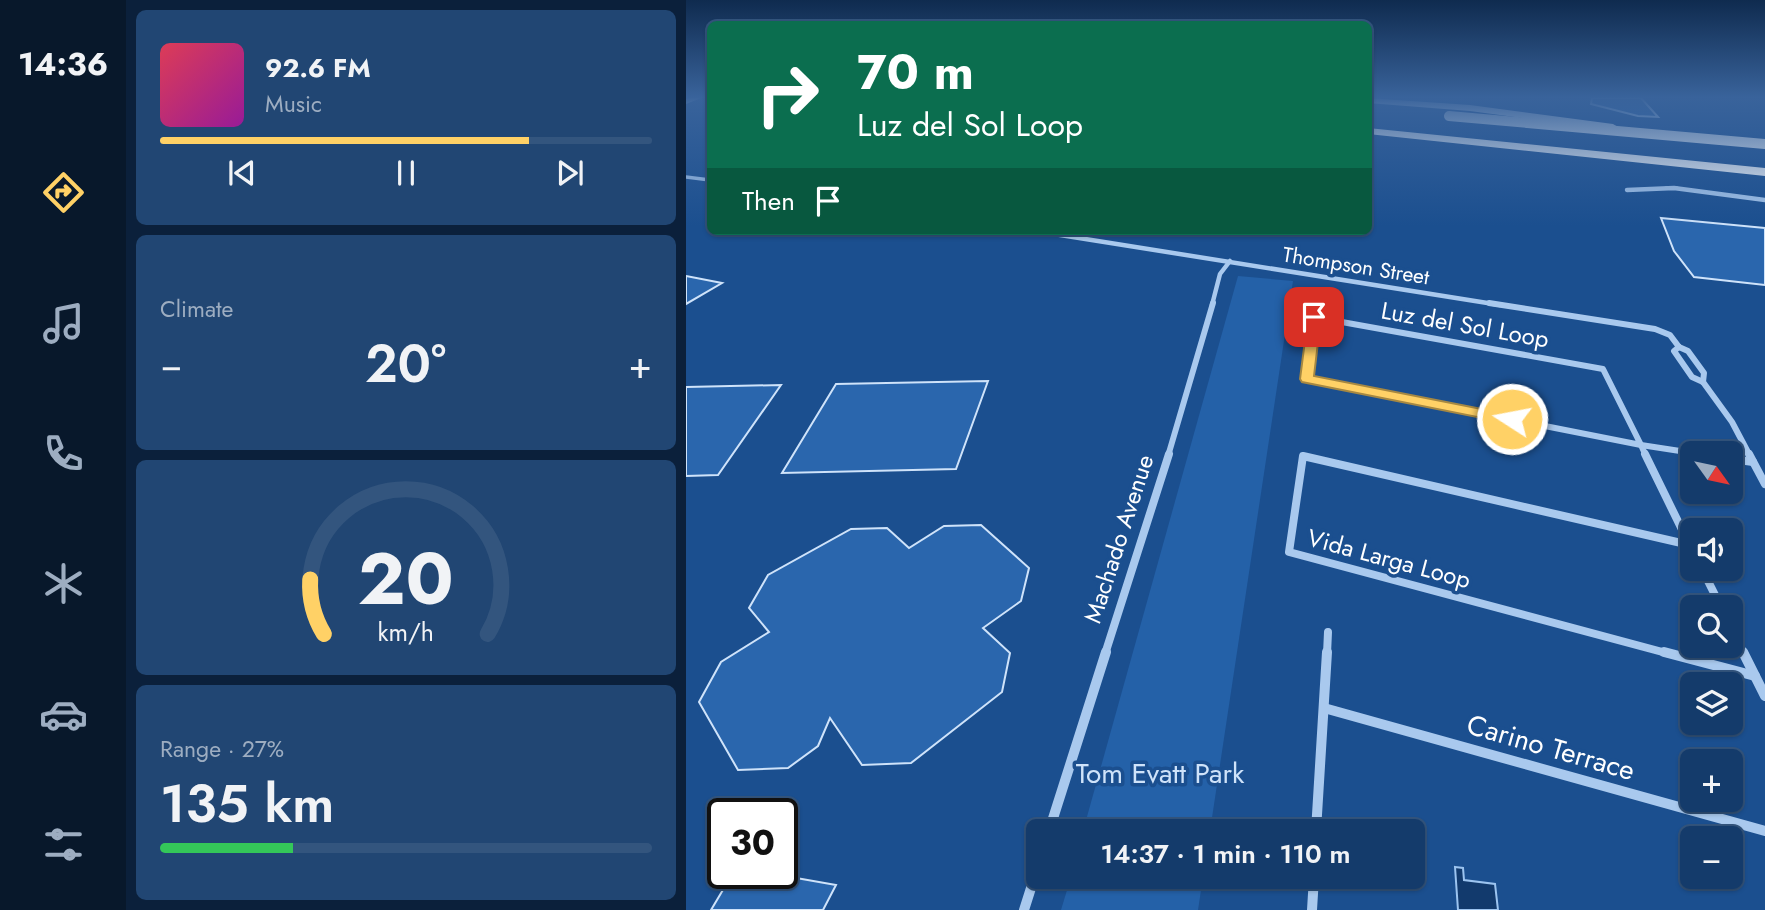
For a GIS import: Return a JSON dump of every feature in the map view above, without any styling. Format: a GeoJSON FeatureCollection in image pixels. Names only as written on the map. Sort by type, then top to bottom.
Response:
{"type":"FeatureCollection","features":[{"type":"Feature","properties":{"kind":"highway"},"geometry":{"type":"LineString","coordinates":[[1459,140],[1761,172]]}},
{"type":"Feature","properties":{"kind":"highway"},"geometry":{"type":"LineString","coordinates":[[1566,140],[1765,160]]}},
{"type":"Feature","properties":{"kind":"highway"},"geometry":{"type":"LineString","coordinates":[[1706,140],[1765,149]]}},
{"type":"Feature","properties":{"kind":"highway"},"geometry":{"type":"LineString","coordinates":[[1725,140],[1765,144]]}},
{"type":"Feature","properties":{"kind":"street"},"geometry":{"type":"LineString","coordinates":[[686,177],[707,180]]}},
{"type":"Feature","properties":{"kind":"street"},"geometry":{"type":"LineString","coordinates":[[1627,190],[1674,188],[1765,200]]}},
{"type":"Feature","properties":{"kind":"street","name":"Thompson Street"},"geometry":{"type":"LineString","coordinates":[[1061,235],[1655,329],[1670,335],[1679,347]]}},
{"type":"Feature","properties":{"kind":"street","name":"Machado Avenue"},"geometry":{"type":"LineString","coordinates":[[1053,819],[1194,374],[1220,274],[1230,261]]}},
{"type":"Feature","properties":{"kind":"street","name":"Luz del Sol Loop"},"geometry":{"type":"LineString","coordinates":[[1640,445],[1603,369],[1314,317],[1307,379],[1640,445],[1680,451]]}},
{"type":"Feature","properties":{"kind":"street"},"geometry":{"type":"LineString","coordinates":[[1703,382],[1704,373],[1688,351],[1679,347],[1674,351],[1692,377],[1703,382],[1732,422],[1765,484]]}},
{"type":"Feature","properties":{"kind":"street"},"geometry":{"type":"LineString","coordinates":[[1640,445],[1680,525]]}},
{"type":"Feature","properties":{"kind":"street","name":"Vida Larga Loop"},"geometry":{"type":"LineString","coordinates":[[1680,544],[1303,456],[1289,552],[1755,676]]}},
{"type":"Feature","properties":{"kind":"street"},"geometry":{"type":"LineString","coordinates":[[1743,461],[1753,462]]}},
{"type":"Feature","properties":{"kind":"street"},"geometry":{"type":"LineString","coordinates":[[1317,819],[1328,632]]}},
{"type":"Feature","properties":{"kind":"street"},"geometry":{"type":"LineString","coordinates":[[1743,652],[1765,696]]}},
{"type":"Feature","properties":{"kind":"street","name":"Carino Terrace"},"geometry":{"type":"LineString","coordinates":[[1324,708],[1765,831]]}},
{"type":"Feature","properties":{"kind":"street"},"geometry":{"type":"LineString","coordinates":[[1024,910],[1031,889]]}},
{"type":"Feature","properties":{"kind":"street"},"geometry":{"type":"LineString","coordinates":[[1311,910],[1313,889]]}},
{"type":"Feature","properties":{"kind":"green space","name":"Tom Evatt Park"},"geometry":{"type":"Polygon","coordinates":[[[1238,276],[1293,281],[1212,819],[1086,819],[1238,276]]]}},
{"type":"Feature","properties":{"kind":"green space"},"geometry":{"type":"Polygon","coordinates":[[[1067,889],[1201,889],[1198,910],[1061,910],[1067,889]]]}},
{"type":"Feature","properties":{"kind":"shaded area"},"geometry":{"type":"Polygon","coordinates":[[[1455,867],[1463,868],[1464,880],[1495,884],[1498,910],[1458,910],[1455,867]]]}},
{"type":"Feature","properties":{"kind":"building"},"geometry":{"type":"Polygon","coordinates":[[[1661,218],[1765,228],[1765,285],[1694,277],[1674,251],[1661,218]]]}},
{"type":"Feature","properties":{"kind":"building"},"geometry":{"type":"Polygon","coordinates":[[[686,276],[722,283],[686,304],[686,276]]]}},
{"type":"Feature","properties":{"kind":"building"},"geometry":{"type":"Polygon","coordinates":[[[988,381],[956,469],[782,473],[836,384],[988,381]]]}},
{"type":"Feature","properties":{"kind":"building"},"geometry":{"type":"Polygon","coordinates":[[[781,385],[718,475],[686,476],[686,387],[781,385]]]}},
{"type":"Feature","properties":{"kind":"building"},"geometry":{"type":"Polygon","coordinates":[[[981,525],[1029,568],[1021,601],[983,628],[1010,653],[1002,692],[911,763],[862,765],[830,718],[818,746],[788,768],[738,770],[699,702],[721,662],[769,632],[749,608],[768,575],[851,529],[887,528],[909,548],[944,526],[981,525]]]}},
{"type":"Feature","properties":{"kind":"building"},"geometry":{"type":"Polygon","coordinates":[[[798,878],[836,885],[823,910],[711,910],[723,889],[798,889],[798,878]]]}},
{"type":"Feature","properties":{"kind":"route"},"geometry":{"type":"LineString","coordinates":[[1314,317],[1307,379],[1512,419]]}}]}
